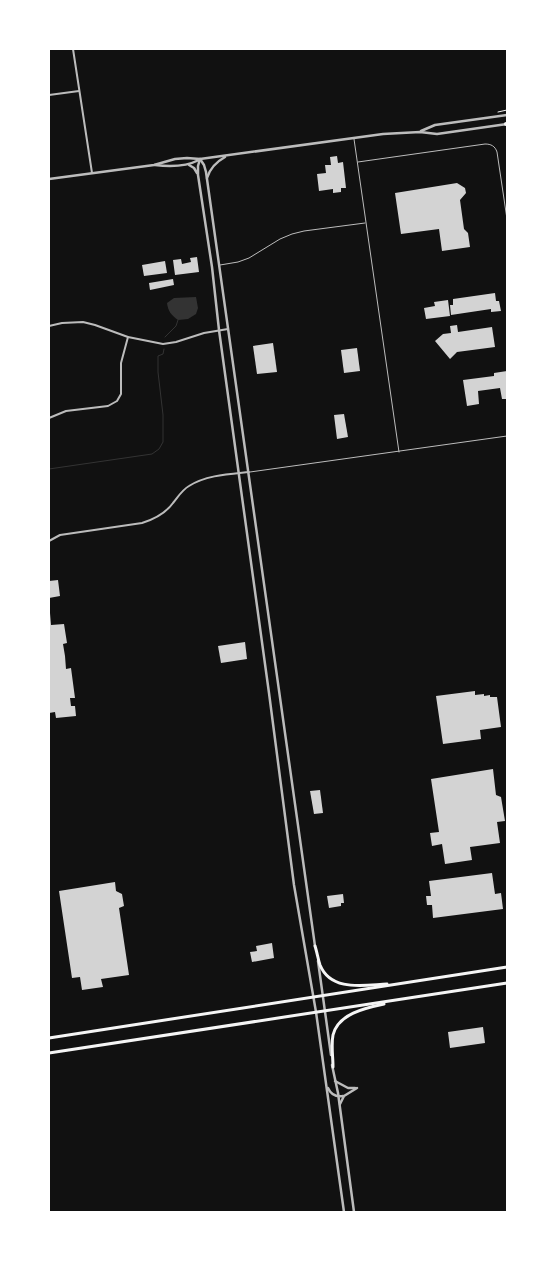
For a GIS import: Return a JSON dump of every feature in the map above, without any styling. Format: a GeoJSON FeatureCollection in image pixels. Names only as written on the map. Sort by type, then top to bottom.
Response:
{"type":"FeatureCollection","features":[{"type":"Feature","properties":{"kind":"main road"},"geometry":{"type":"LineString","coordinates":[[315,946],[321,966],[326,974],[340,984],[405,983]]}},
{"type":"Feature","properties":{"kind":"main road"},"geometry":{"type":"LineString","coordinates":[[49,1038],[507,967]]}},
{"type":"Feature","properties":{"kind":"main road"},"geometry":{"type":"LineString","coordinates":[[49,1053],[507,983]]}},
{"type":"Feature","properties":{"kind":"main road"},"geometry":{"type":"LineString","coordinates":[[333,1067],[333,1036],[341,1021],[366,1008],[407,998]]}},
{"type":"Feature","properties":{"kind":"street"},"geometry":{"type":"LineString","coordinates":[[73,49],[92,173]]}},
{"type":"Feature","properties":{"kind":"street"},"geometry":{"type":"LineString","coordinates":[[49,95],[79,91]]}},
{"type":"Feature","properties":{"kind":"street"},"geometry":{"type":"LineString","coordinates":[[420,132],[435,125],[507,115]]}},
{"type":"Feature","properties":{"kind":"street"},"geometry":{"type":"LineString","coordinates":[[154,165],[175,166],[200,159],[383,134],[420,132],[436,134],[507,124]]}},
{"type":"Feature","properties":{"kind":"street"},"geometry":{"type":"LineString","coordinates":[[207,180],[211,168],[228,155]]}},
{"type":"Feature","properties":{"kind":"street"},"geometry":{"type":"LineString","coordinates":[[49,180],[154,165],[181,158],[200,159],[204,165],[354,1212]]}},
{"type":"Feature","properties":{"kind":"street"},"geometry":{"type":"LineString","coordinates":[[200,159],[198,175],[212,267],[294,885],[314,997],[344,1212]]}},
{"type":"Feature","properties":{"kind":"street"},"geometry":{"type":"LineString","coordinates":[[187,164],[194,168],[198,175]]}},
{"type":"Feature","properties":{"kind":"street"},"geometry":{"type":"LineString","coordinates":[[212,267],[219,265]]}},
{"type":"Feature","properties":{"kind":"street"},"geometry":{"type":"LineString","coordinates":[[49,326],[82,322],[128,337],[169,344],[228,329]]}},
{"type":"Feature","properties":{"kind":"street"},"geometry":{"type":"LineString","coordinates":[[49,418],[66,411],[108,406],[117,401],[121,389],[121,362],[128,337]]}},
{"type":"Feature","properties":{"kind":"street"},"geometry":{"type":"LineString","coordinates":[[49,541],[60,535],[154,520],[163,514],[187,487],[197,481],[249,472]]}},
{"type":"Feature","properties":{"kind":"street"},"geometry":{"type":"LineString","coordinates":[[335,1081],[348,1088],[357,1088],[344,1096],[339,1105]]}},
{"type":"Feature","properties":{"kind":"street"},"geometry":{"type":"LineString","coordinates":[[326,1084],[329,1092],[338,1096],[344,1096]]}},
{"type":"Feature","properties":{"kind":"lane"},"geometry":{"type":"LineString","coordinates":[[354,138],[399,452]]}},
{"type":"Feature","properties":{"kind":"lane"},"geometry":{"type":"LineString","coordinates":[[358,162],[485,144],[493,146],[498,156],[507,219]]}},
{"type":"Feature","properties":{"kind":"lane"},"geometry":{"type":"LineString","coordinates":[[219,265],[249,258],[292,234],[366,222]]}},
{"type":"Feature","properties":{"kind":"lane"},"geometry":{"type":"LineString","coordinates":[[249,472],[507,436]]}},
{"type":"Feature","properties":{"kind":"path"},"geometry":{"type":"LineString","coordinates":[[498,112],[507,110]]}},
{"type":"Feature","properties":{"kind":"shaded area"},"geometry":{"type":"Polygon","coordinates":[[[196,297],[198,308],[196,314],[188,319],[178,320],[169,311],[167,303],[174,298],[196,297]]]}},
{"type":"Feature","properties":{"kind":"building"},"geometry":{"type":"Polygon","coordinates":[[[337,156],[338,163],[343,162],[346,188],[341,188],[341,192],[333,193],[333,189],[319,191],[317,174],[326,173],[325,165],[331,165],[330,157],[337,156]]]}},
{"type":"Feature","properties":{"kind":"building"},"geometry":{"type":"Polygon","coordinates":[[[457,183],[465,188],[466,193],[460,200],[464,229],[468,233],[470,247],[442,251],[439,229],[401,234],[395,193],[457,183]]]}},
{"type":"Feature","properties":{"kind":"building"},"geometry":{"type":"Polygon","coordinates":[[[197,257],[199,272],[175,275],[173,260],[181,259],[182,264],[191,262],[190,258],[197,257]]]}},
{"type":"Feature","properties":{"kind":"building"},"geometry":{"type":"Polygon","coordinates":[[[165,261],[167,273],[144,276],[142,265],[165,261]]]}},
{"type":"Feature","properties":{"kind":"building"},"geometry":{"type":"Polygon","coordinates":[[[173,279],[174,285],[150,290],[149,283],[173,279]]]}},
{"type":"Feature","properties":{"kind":"building"},"geometry":{"type":"Polygon","coordinates":[[[495,293],[496,301],[499,301],[501,311],[491,312],[491,309],[451,315],[450,305],[453,305],[453,299],[495,293]]]}},
{"type":"Feature","properties":{"kind":"building"},"geometry":{"type":"Polygon","coordinates":[[[448,300],[450,316],[426,319],[424,308],[435,306],[434,302],[448,300]]]}},
{"type":"Feature","properties":{"kind":"building"},"geometry":{"type":"Polygon","coordinates":[[[457,325],[458,332],[492,327],[495,347],[457,352],[450,359],[435,341],[443,334],[451,333],[450,326],[457,325]]]}},
{"type":"Feature","properties":{"kind":"building"},"geometry":{"type":"Polygon","coordinates":[[[273,343],[277,372],[257,374],[253,346],[273,343]]]}},
{"type":"Feature","properties":{"kind":"building"},"geometry":{"type":"Polygon","coordinates":[[[357,348],[360,371],[344,373],[341,350],[357,348]]]}},
{"type":"Feature","properties":{"kind":"building"},"geometry":{"type":"Polygon","coordinates":[[[507,371],[507,399],[502,399],[500,388],[478,391],[479,404],[467,406],[463,380],[494,376],[494,373],[507,371]]]}},
{"type":"Feature","properties":{"kind":"building"},"geometry":{"type":"Polygon","coordinates":[[[344,414],[348,437],[337,439],[334,415],[344,414]]]}},
{"type":"Feature","properties":{"kind":"building"},"geometry":{"type":"Polygon","coordinates":[[[58,580],[60,596],[49,598],[49,581],[58,580]]]}},
{"type":"Feature","properties":{"kind":"building"},"geometry":{"type":"Polygon","coordinates":[[[49,613],[51,625],[64,624],[67,643],[63,644],[66,669],[71,668],[75,698],[70,698],[71,706],[75,706],[76,716],[56,718],[55,712],[49,713],[49,613]]]}},
{"type":"Feature","properties":{"kind":"building"},"geometry":{"type":"Polygon","coordinates":[[[245,642],[247,659],[221,663],[218,646],[245,642]]]}},
{"type":"Feature","properties":{"kind":"building"},"geometry":{"type":"Polygon","coordinates":[[[475,691],[475,695],[484,694],[484,696],[497,697],[501,727],[480,730],[481,739],[443,744],[436,696],[475,691]]]}},
{"type":"Feature","properties":{"kind":"building"},"geometry":{"type":"Polygon","coordinates":[[[493,769],[496,795],[501,797],[505,821],[497,822],[500,843],[470,847],[472,860],[445,864],[442,844],[432,846],[430,833],[439,832],[431,779],[493,769]]]}},
{"type":"Feature","properties":{"kind":"building"},"geometry":{"type":"Polygon","coordinates":[[[320,790],[323,813],[314,814],[310,791],[320,790]]]}},
{"type":"Feature","properties":{"kind":"building"},"geometry":{"type":"Polygon","coordinates":[[[492,873],[495,894],[501,893],[503,909],[433,918],[432,905],[427,905],[426,896],[431,896],[429,881],[492,873]]]}},
{"type":"Feature","properties":{"kind":"building"},"geometry":{"type":"Polygon","coordinates":[[[115,882],[116,891],[122,894],[124,906],[119,908],[129,975],[101,979],[103,987],[82,990],[80,977],[72,978],[59,891],[115,882]]]}},
{"type":"Feature","properties":{"kind":"building"},"geometry":{"type":"Polygon","coordinates":[[[343,894],[344,903],[341,903],[341,906],[329,908],[327,896],[343,894]]]}},
{"type":"Feature","properties":{"kind":"building"},"geometry":{"type":"Polygon","coordinates":[[[272,943],[274,958],[252,962],[250,952],[257,951],[256,946],[272,943]]]}},
{"type":"Feature","properties":{"kind":"building"},"geometry":{"type":"Polygon","coordinates":[[[483,1027],[485,1043],[450,1048],[448,1032],[483,1027]]]}},
{"type":"Feature","properties":{"kind":"waterway"},"geometry":{"type":"LineString","coordinates":[[165,337],[176,326],[178,320]]}},
{"type":"Feature","properties":{"kind":"waterway"},"geometry":{"type":"LineString","coordinates":[[49,469],[152,454],[159,449],[163,442],[163,415],[158,356],[163,354],[164,349]]}}]}
